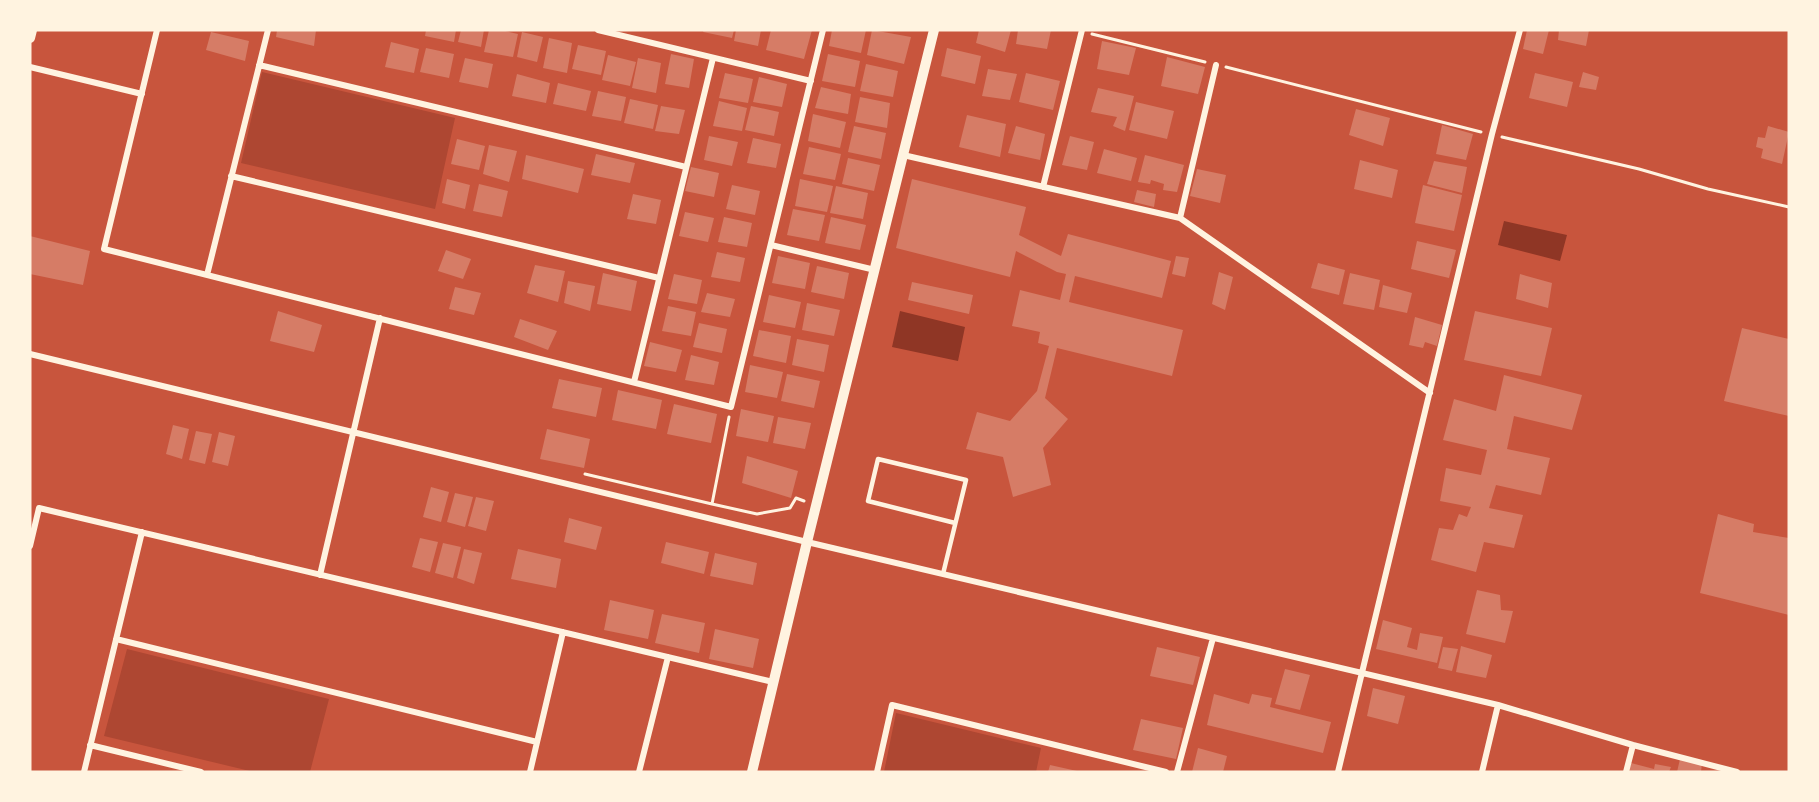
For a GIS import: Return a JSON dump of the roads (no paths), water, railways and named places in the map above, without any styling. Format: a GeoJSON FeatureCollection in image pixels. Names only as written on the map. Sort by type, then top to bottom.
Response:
{"type":"FeatureCollection","features":[{"type":"Feature","properties":{"kind":"street"},"geometry":{"type":"LineString","coordinates":[[30,38],[32,30]]}},
{"type":"Feature","properties":{"kind":"street"},"geometry":{"type":"LineString","coordinates":[[157,30],[104,249],[731,407],[823,30]]}},
{"type":"Feature","properties":{"kind":"street"},"geometry":{"type":"LineString","coordinates":[[207,275],[268,30]]}},
{"type":"Feature","properties":{"kind":"street"},"geometry":{"type":"LineString","coordinates":[[598,30],[811,81]]}},
{"type":"Feature","properties":{"kind":"street"},"geometry":{"type":"LineString","coordinates":[[752,772],[934,30]]}},
{"type":"Feature","properties":{"kind":"street"},"geometry":{"type":"LineString","coordinates":[[1338,772],[1492,134],[1520,30]]}},
{"type":"Feature","properties":{"kind":"street"},"geometry":{"type":"LineString","coordinates":[[1043,187],[1082,31]]}},
{"type":"Feature","properties":{"kind":"street"},"geometry":{"type":"LineString","coordinates":[[634,382],[713,58]]}},
{"type":"Feature","properties":{"kind":"street"},"geometry":{"type":"LineString","coordinates":[[1180,218],[1216,64]]}},
{"type":"Feature","properties":{"kind":"street"},"geometry":{"type":"LineString","coordinates":[[259,65],[686,167]]}},
{"type":"Feature","properties":{"kind":"street"},"geometry":{"type":"LineString","coordinates":[[30,68],[142,93]]}},
{"type":"Feature","properties":{"kind":"street"},"geometry":{"type":"LineString","coordinates":[[903,155],[1180,218],[1430,393]]}},
{"type":"Feature","properties":{"kind":"street"},"geometry":{"type":"LineString","coordinates":[[231,176],[659,278]]}},
{"type":"Feature","properties":{"kind":"street"},"geometry":{"type":"LineString","coordinates":[[771,245],[875,270]]}},
{"type":"Feature","properties":{"kind":"street"},"geometry":{"type":"LineString","coordinates":[[320,575],[380,318]]}},
{"type":"Feature","properties":{"kind":"street"},"geometry":{"type":"LineString","coordinates":[[30,354],[353,434],[1498,705],[1716,769],[1737,772]]}},
{"type":"Feature","properties":{"kind":"street"},"geometry":{"type":"LineString","coordinates":[[30,546],[39,508],[774,682]]}},
{"type":"Feature","properties":{"kind":"street"},"geometry":{"type":"LineString","coordinates":[[84,772],[142,532]]}},
{"type":"Feature","properties":{"kind":"street"},"geometry":{"type":"LineString","coordinates":[[530,772],[562,632]]}},
{"type":"Feature","properties":{"kind":"street"},"geometry":{"type":"LineString","coordinates":[[1177,772],[1213,638]]}},
{"type":"Feature","properties":{"kind":"street"},"geometry":{"type":"LineString","coordinates":[[116,639],[537,742]]}},
{"type":"Feature","properties":{"kind":"street"},"geometry":{"type":"LineString","coordinates":[[639,772],[668,657]]}},
{"type":"Feature","properties":{"kind":"street"},"geometry":{"type":"LineString","coordinates":[[877,772],[892,705],[1166,772]]}},
{"type":"Feature","properties":{"kind":"street"},"geometry":{"type":"LineString","coordinates":[[1482,772],[1498,705]]}},
{"type":"Feature","properties":{"kind":"street"},"geometry":{"type":"LineString","coordinates":[[1626,772],[1633,745]]}},
{"type":"Feature","properties":{"kind":"street"},"geometry":{"type":"LineString","coordinates":[[90,746],[201,772]]}},
{"type":"Feature","properties":{"kind":"lane"},"geometry":{"type":"LineString","coordinates":[[943,574],[956,523],[966,480],[879,459],[868,501],[956,523]]}}]}
